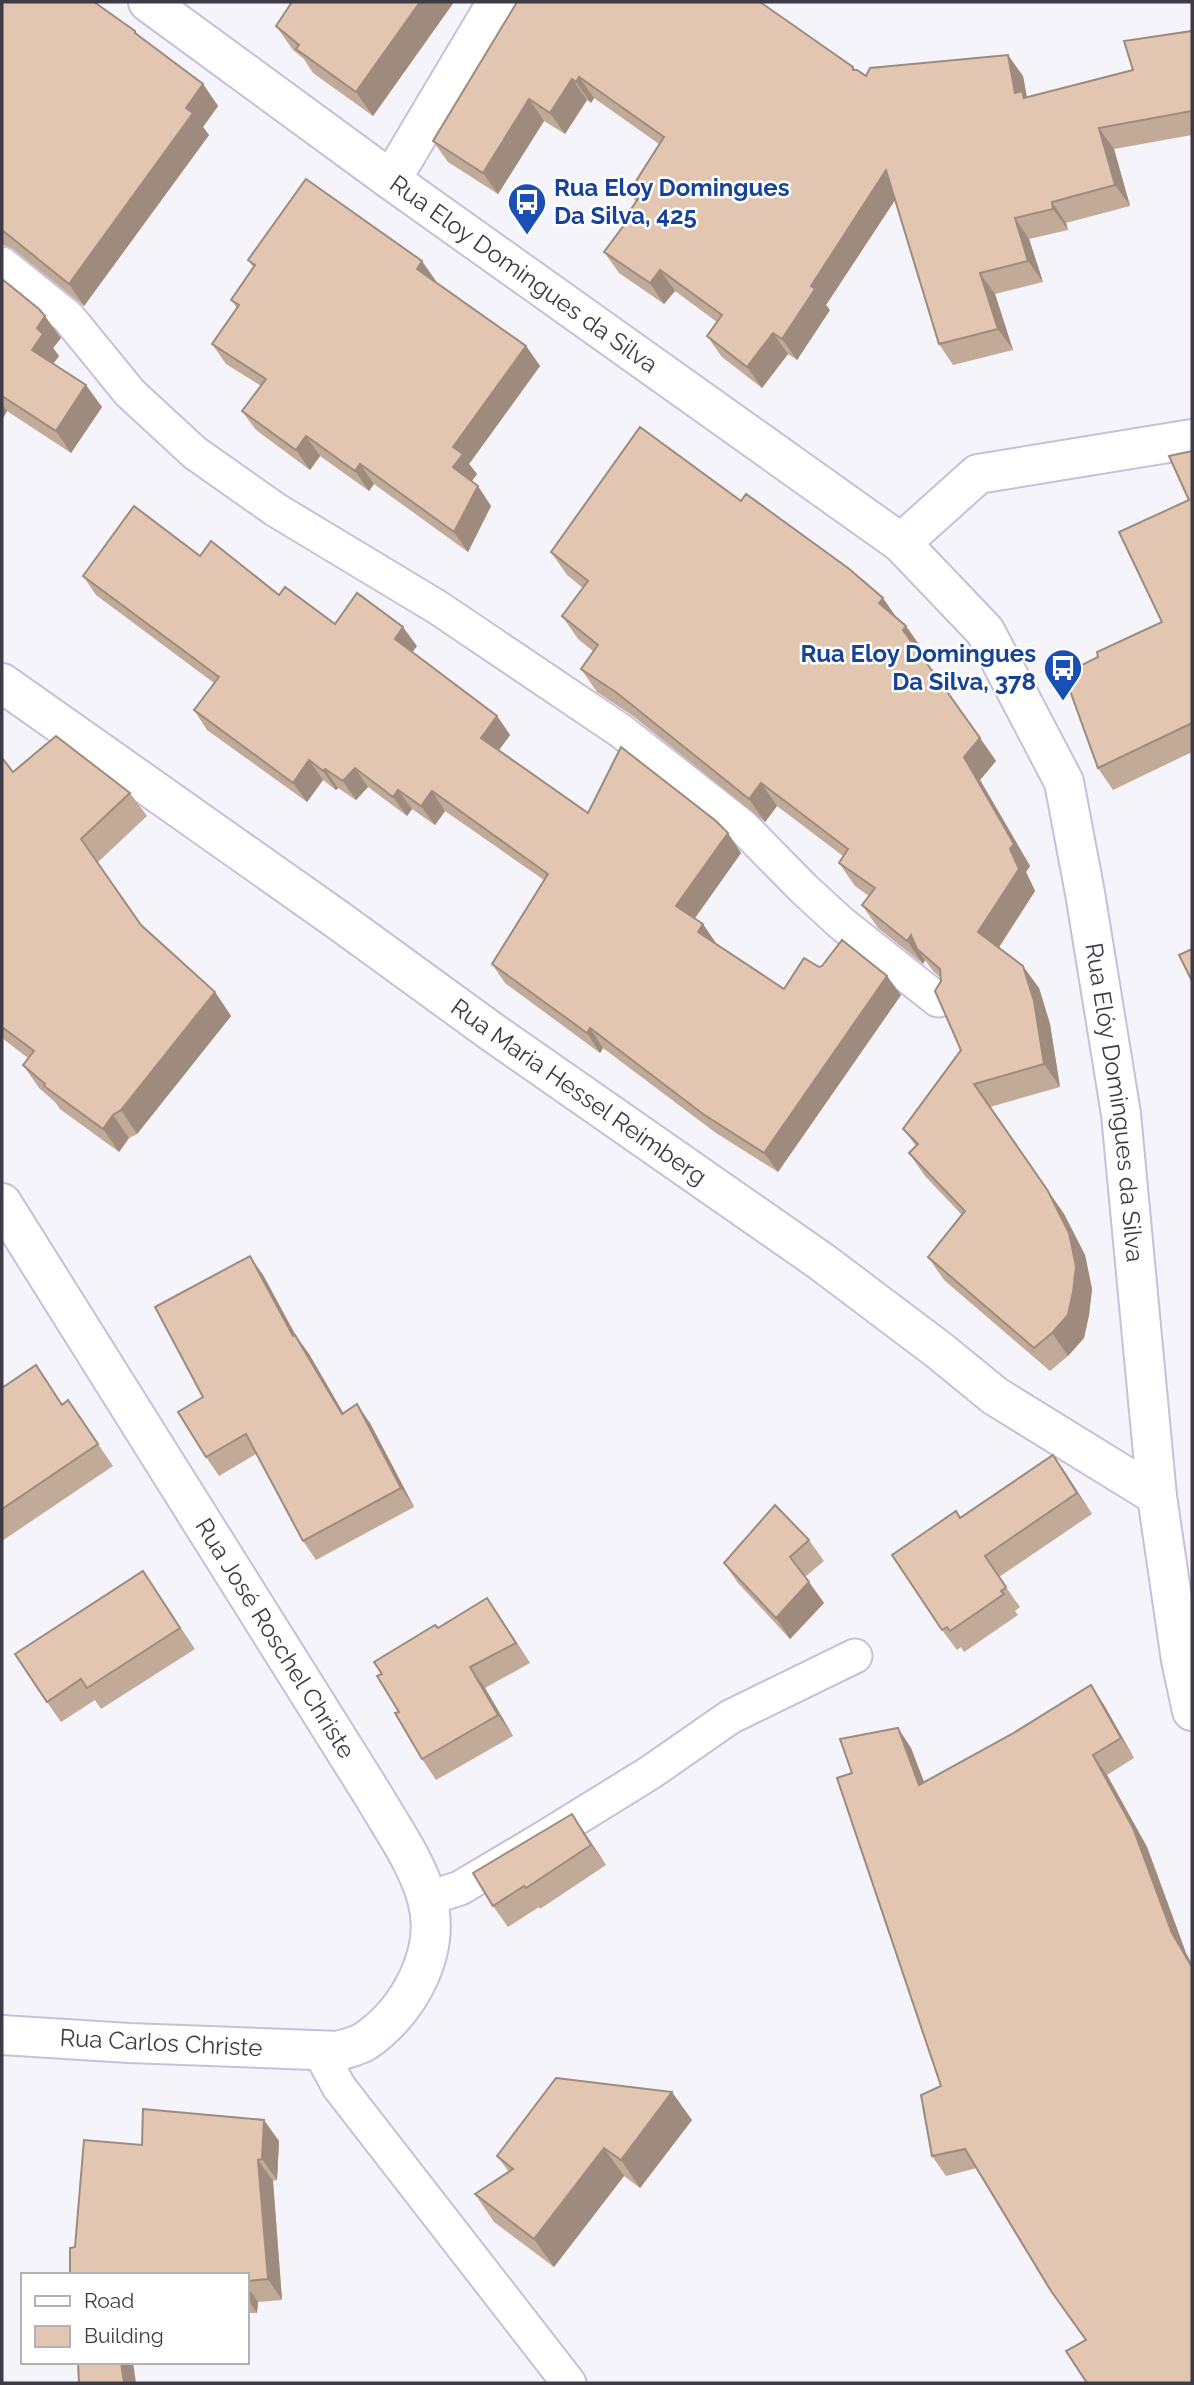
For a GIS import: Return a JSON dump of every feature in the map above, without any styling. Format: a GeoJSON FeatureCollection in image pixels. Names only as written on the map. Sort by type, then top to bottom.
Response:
{"type":"FeatureCollection","features":[{"type":"Feature","properties":{"kind":"street","name":"Rua Eloy Domingues da Silva"},"geometry":{"type":"LineString","coordinates":[[148,2],[391,180],[901,543]]}},
{"type":"Feature","properties":{"kind":"street"},"geometry":{"type":"LineString","coordinates":[[391,180],[497,2]]}},
{"type":"Feature","properties":{"kind":"street"},"geometry":{"type":"LineString","coordinates":[[901,543],[978,474],[1192,439]]}},
{"type":"Feature","properties":{"kind":"street","name":"Rua Elóy Domingues da Silva"},"geometry":{"type":"LineString","coordinates":[[901,543],[985,631],[1063,782],[1085,892],[1121,1114],[1157,1496],[1181,1660],[1192,1711]]}},
{"type":"Feature","properties":{"kind":"street","name":"Rua Maria Hessel Reimberg"},"geometry":{"type":"LineString","coordinates":[[2,683],[503,1040],[822,1262],[995,1396],[1157,1496]]}},
{"type":"Feature","properties":{"kind":"street","name":"Rua José Roschel Christe"},"geometry":{"type":"LineString","coordinates":[[2,1203],[373,1795],[413,1866],[427,1899],[431,1935],[425,1961],[421,1974],[400,2008],[381,2029],[362,2043],[339,2051],[320,2052]]}},
{"type":"Feature","properties":{"kind":"street","name":"Rua Carlos Christe"},"geometry":{"type":"LineString","coordinates":[[2,2035],[320,2052]]}},
{"type":"Feature","properties":{"kind":"lane"},"geometry":{"type":"LineString","coordinates":[[2,264],[68,317],[130,393],[195,453],[276,510],[438,607],[621,732],[742,826],[841,923],[938,1000]]}},
{"type":"Feature","properties":{"kind":"lane"},"geometry":{"type":"LineString","coordinates":[[427,1899],[460,1888],[541,1840],[651,1772],[730,1717],[855,1656]]}},
{"type":"Feature","properties":{"kind":"lane"},"geometry":{"type":"LineString","coordinates":[[320,2052],[339,2087],[569,2383]]}},
{"type":"Feature","properties":{"kind":"building"},"geometry":{"type":"Polygon","coordinates":[[[2,2],[94,2],[203,84],[186,108],[193,113],[69,284],[2,230],[2,2]]]}},
{"type":"Feature","properties":{"kind":"building"},"geometry":{"type":"Polygon","coordinates":[[[292,2],[420,2],[356,92],[296,49],[299,45],[276,26],[292,2]]]}},
{"type":"Feature","properties":{"kind":"building"},"geometry":{"type":"Polygon","coordinates":[[[517,2],[760,2],[853,67],[853,70],[866,76],[870,68],[1008,55],[1015,93],[1022,91],[1024,98],[1133,70],[1124,41],[1192,31],[1192,111],[1099,128],[1115,185],[1052,202],[1053,209],[1015,218],[1028,261],[980,273],[998,329],[939,344],[886,170],[811,286],[815,289],[782,339],[773,333],[747,367],[707,336],[722,315],[660,270],[650,283],[604,252],[627,221],[624,219],[638,199],[629,192],[664,137],[579,77],[576,82],[572,79],[550,113],[529,99],[483,173],[433,141],[517,2]]]}},
{"type":"Feature","properties":{"kind":"building"},"geometry":{"type":"Polygon","coordinates":[[[306,179],[422,261],[417,269],[526,346],[453,447],[463,454],[453,467],[478,486],[454,532],[360,464],[355,471],[306,436],[296,450],[242,411],[266,379],[212,344],[239,305],[231,300],[255,265],[248,260],[306,179]]]}},
{"type":"Feature","properties":{"kind":"building"},"geometry":{"type":"Polygon","coordinates":[[[2,279],[45,316],[37,328],[43,334],[32,350],[86,385],[56,431],[2,396],[2,279]]]}},
{"type":"Feature","properties":{"kind":"building"},"geometry":{"type":"Polygon","coordinates":[[[640,427],[741,501],[746,494],[848,568],[883,598],[879,603],[906,626],[903,630],[980,738],[964,757],[1014,844],[1010,849],[1019,869],[978,932],[1023,966],[1034,1001],[1044,1064],[974,1084],[1048,1191],[1069,1233],[1076,1266],[1068,1315],[1034,1348],[928,1257],[965,1211],[909,1153],[918,1144],[903,1129],[961,1050],[935,991],[941,981],[940,969],[917,949],[911,935],[907,941],[862,905],[875,888],[839,863],[848,849],[761,783],[749,799],[617,693],[581,669],[598,645],[562,616],[588,581],[551,552],[640,427]]]}},
{"type":"Feature","properties":{"kind":"building"},"geometry":{"type":"Polygon","coordinates":[[[1192,451],[1192,723],[1098,768],[1064,674],[1098,657],[1097,652],[1162,622],[1119,532],[1189,500],[1169,456],[1192,451]]]}},
{"type":"Feature","properties":{"kind":"building"},"geometry":{"type":"Polygon","coordinates":[[[134,506],[200,556],[211,541],[279,595],[285,587],[335,624],[357,593],[403,627],[395,639],[497,716],[481,738],[588,813],[621,747],[728,833],[676,906],[703,924],[698,932],[784,989],[804,958],[819,967],[822,966],[842,940],[887,976],[764,1153],[703,1114],[590,1028],[587,1033],[492,964],[548,874],[432,791],[421,806],[398,790],[393,797],[355,768],[343,781],[309,760],[293,783],[194,710],[219,677],[83,576],[134,506]]]}},
{"type":"Feature","properties":{"kind":"building"},"geometry":{"type":"Polygon","coordinates":[[[56,736],[130,793],[81,839],[141,925],[215,992],[103,1129],[44,1086],[45,1084],[23,1065],[34,1051],[2,1027],[2,758],[13,772],[56,736]]]}},
{"type":"Feature","properties":{"kind":"building"},"geometry":{"type":"Polygon","coordinates":[[[1192,949],[1192,981],[1179,955],[1192,949]]]}},
{"type":"Feature","properties":{"kind":"building"},"geometry":{"type":"Polygon","coordinates":[[[250,1256],[293,1336],[295,1335],[342,1414],[357,1404],[401,1488],[303,1541],[246,1434],[206,1457],[178,1412],[203,1397],[155,1307],[250,1256]]]}},
{"type":"Feature","properties":{"kind":"building"},"geometry":{"type":"Polygon","coordinates":[[[36,1365],[62,1405],[68,1400],[98,1444],[2,1509],[2,1388],[36,1365]]]}},
{"type":"Feature","properties":{"kind":"building"},"geometry":{"type":"Polygon","coordinates":[[[1053,1455],[1077,1493],[985,1556],[1006,1587],[1001,1591],[1004,1594],[950,1631],[947,1627],[942,1630],[892,1555],[956,1511],[960,1518],[1053,1455]]]}},
{"type":"Feature","properties":{"kind":"building"},"geometry":{"type":"Polygon","coordinates":[[[775,1505],[809,1540],[790,1557],[809,1582],[776,1618],[724,1563],[775,1505]]]}},
{"type":"Feature","properties":{"kind":"building"},"geometry":{"type":"Polygon","coordinates":[[[143,1571],[180,1628],[87,1688],[81,1679],[47,1702],[15,1654],[143,1571]]]}},
{"type":"Feature","properties":{"kind":"building"},"geometry":{"type":"Polygon","coordinates":[[[487,1598],[516,1643],[470,1667],[498,1715],[422,1759],[395,1713],[399,1712],[377,1676],[382,1674],[374,1662],[435,1625],[438,1628],[487,1598]]]}},
{"type":"Feature","properties":{"kind":"building"},"geometry":{"type":"Polygon","coordinates":[[[1091,1685],[1121,1738],[1093,1755],[1133,1828],[1172,1933],[1192,1967],[1192,2383],[1087,2383],[1066,2351],[1086,2340],[1051,2291],[965,2149],[932,2156],[921,2095],[941,2086],[837,1778],[852,1773],[840,1739],[898,1728],[919,1785],[1012,1734],[1091,1685]]]}},
{"type":"Feature","properties":{"kind":"building"},"geometry":{"type":"Polygon","coordinates":[[[572,1814],[591,1845],[526,1888],[524,1886],[493,1906],[473,1873],[572,1814]]]}},
{"type":"Feature","properties":{"kind":"building"},"geometry":{"type":"Polygon","coordinates":[[[556,2078],[672,2092],[621,2160],[604,2148],[534,2239],[475,2194],[513,2169],[497,2156],[556,2078]]]}},
{"type":"Feature","properties":{"kind":"building"},"geometry":{"type":"Polygon","coordinates":[[[143,2109],[264,2120],[262,2159],[258,2160],[268,2279],[248,2281],[248,2273],[70,2273],[70,2248],[75,2247],[84,2140],[142,2145],[143,2109]]]}},
{"type":"Feature","properties":{"kind":"building"},"geometry":{"type":"Polygon","coordinates":[[[78,2364],[121,2364],[124,2383],[79,2383],[78,2364]]]}},
{"type":"Feature","properties":{"kind":"place","name":"Rua Eloy Domingues Da Silva, 425"},"geometry":{"type":"Point","coordinates":[527,236]}},
{"type":"Feature","properties":{"kind":"place","name":"Rua Eloy Domingues Da Silva, 378"},"geometry":{"type":"Point","coordinates":[1063,702]}}]}
